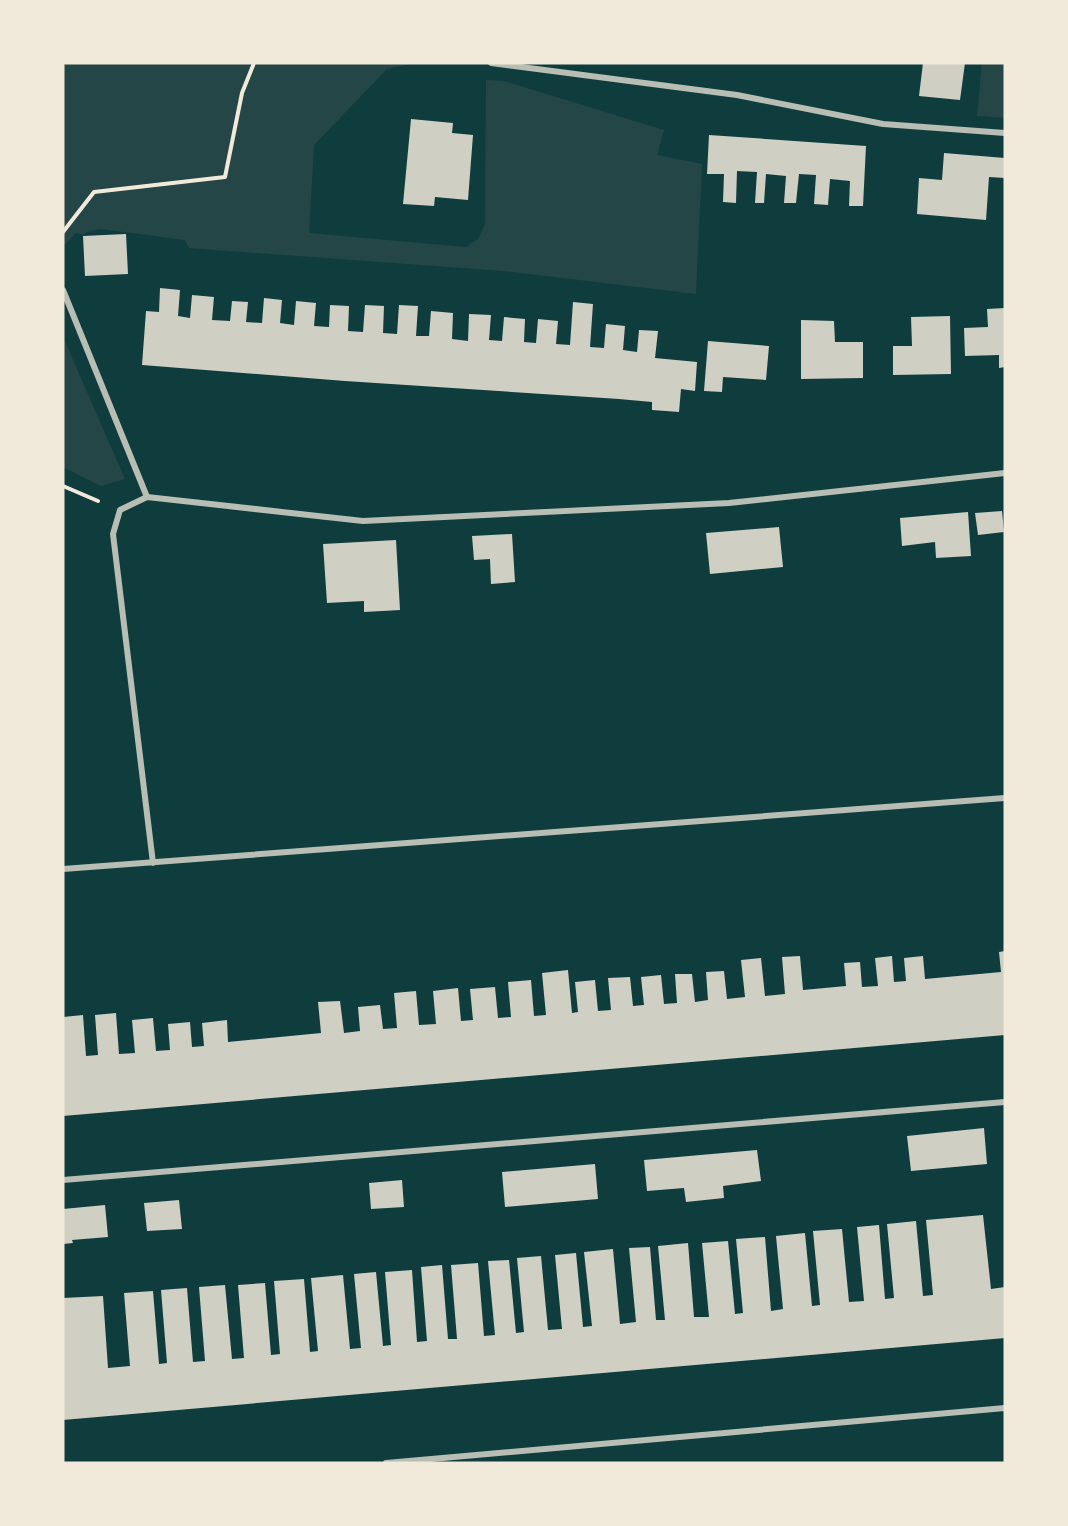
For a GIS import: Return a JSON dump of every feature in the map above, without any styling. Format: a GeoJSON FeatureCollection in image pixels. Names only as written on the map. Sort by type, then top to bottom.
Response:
{"type":"FeatureCollection","features":[{"type":"Feature","properties":{"kind":"street"},"geometry":{"type":"LineString","coordinates":[[491,63],[737,95],[883,124],[1005,132]]}},
{"type":"Feature","properties":{"kind":"street"},"geometry":{"type":"LineString","coordinates":[[63,290],[147,497]]}},
{"type":"Feature","properties":{"kind":"street"},"geometry":{"type":"LineString","coordinates":[[153,863],[113,534],[120,510],[147,497],[363,521],[729,503],[1005,473]]}},
{"type":"Feature","properties":{"kind":"street"},"geometry":{"type":"LineString","coordinates":[[63,868],[1005,798]]}},
{"type":"Feature","properties":{"kind":"street"},"geometry":{"type":"LineString","coordinates":[[63,1180],[1005,1102]]}},
{"type":"Feature","properties":{"kind":"street"},"geometry":{"type":"LineString","coordinates":[[386,1463],[1005,1408]]}},
{"type":"Feature","properties":{"kind":"path"},"geometry":{"type":"LineString","coordinates":[[63,232],[94,192],[225,177],[242,93],[254,63]]}},
{"type":"Feature","properties":{"kind":"path"},"geometry":{"type":"LineString","coordinates":[[63,486],[120,510]]}},
{"type":"Feature","properties":{"kind":"shaded area"},"geometry":{"type":"Polygon","coordinates":[[[63,63],[416,63],[387,69],[314,145],[309,233],[466,247],[478,239],[485,224],[486,80],[504,81],[664,130],[657,155],[702,164],[696,294],[503,271],[189,248],[185,240],[100,229],[83,235],[76,233],[63,247],[63,63]]]}},
{"type":"Feature","properties":{"kind":"shaded area"},"geometry":{"type":"Polygon","coordinates":[[[982,63],[1005,63],[1005,118],[977,116],[982,63]]]}},
{"type":"Feature","properties":{"kind":"shaded area"},"geometry":{"type":"Polygon","coordinates":[[[63,337],[125,479],[101,486],[63,467],[63,337]]]}},
{"type":"Feature","properties":{"kind":"building"},"geometry":{"type":"Polygon","coordinates":[[[923,63],[965,63],[960,100],[919,96],[923,63]]]}},
{"type":"Feature","properties":{"kind":"building"},"geometry":{"type":"Polygon","coordinates":[[[411,119],[453,123],[452,133],[473,135],[468,200],[435,197],[434,206],[403,204],[411,119]]]}},
{"type":"Feature","properties":{"kind":"building"},"geometry":{"type":"Polygon","coordinates":[[[709,135],[866,146],[863,206],[849,206],[850,181],[830,179],[828,205],[814,204],[816,175],[799,174],[796,203],[784,203],[786,176],[766,174],[764,203],[755,203],[757,172],[737,171],[736,203],[723,202],[724,174],[707,174],[709,135]]]}},
{"type":"Feature","properties":{"kind":"building"},"geometry":{"type":"Polygon","coordinates":[[[944,153],[1005,158],[1005,178],[989,177],[986,220],[917,214],[919,178],[942,180],[944,153]]]}},
{"type":"Feature","properties":{"kind":"building"},"geometry":{"type":"Polygon","coordinates":[[[126,234],[128,274],[85,276],[83,236],[126,234]]]}},
{"type":"Feature","properties":{"kind":"building"},"geometry":{"type":"Polygon","coordinates":[[[160,288],[180,290],[178,316],[190,318],[192,295],[214,297],[212,320],[230,321],[232,301],[248,302],[246,322],[262,323],[264,298],[282,300],[280,323],[294,325],[296,301],[316,303],[314,326],[329,327],[330,305],[349,306],[348,331],[363,332],[365,305],[384,306],[383,333],[397,334],[399,305],[418,306],[416,336],[429,336],[431,311],[453,313],[452,339],[468,341],[469,314],[491,315],[489,340],[502,341],[504,317],[525,319],[524,342],[536,343],[538,319],[558,321],[556,344],[570,345],[573,302],[593,304],[590,347],[604,348],[606,324],[625,326],[623,350],[637,352],[639,330],[658,331],[655,358],[697,362],[695,391],[681,389],[679,412],[652,410],[652,402],[619,399],[142,365],[146,311],[159,312],[160,288]]]}},
{"type":"Feature","properties":{"kind":"building"},"geometry":{"type":"Polygon","coordinates":[[[1005,308],[1005,367],[999,368],[999,355],[965,356],[964,328],[988,327],[987,309],[1005,308]]]}},
{"type":"Feature","properties":{"kind":"building"},"geometry":{"type":"Polygon","coordinates":[[[950,316],[951,374],[893,375],[893,346],[912,346],[911,317],[950,316]]]}},
{"type":"Feature","properties":{"kind":"building"},"geometry":{"type":"Polygon","coordinates":[[[801,320],[834,321],[835,342],[863,342],[863,378],[801,379],[801,320]]]}},
{"type":"Feature","properties":{"kind":"building"},"geometry":{"type":"Polygon","coordinates":[[[708,341],[769,346],[766,380],[723,377],[722,392],[704,391],[708,341]]]}},
{"type":"Feature","properties":{"kind":"building"},"geometry":{"type":"Polygon","coordinates":[[[1002,511],[1004,532],[978,535],[975,513],[1002,511]]]}},
{"type":"Feature","properties":{"kind":"building"},"geometry":{"type":"Polygon","coordinates":[[[968,512],[971,556],[936,558],[935,542],[902,546],[900,518],[968,512]]]}},
{"type":"Feature","properties":{"kind":"building"},"geometry":{"type":"Polygon","coordinates":[[[779,527],[783,567],[710,574],[706,533],[779,527]]]}},
{"type":"Feature","properties":{"kind":"building"},"geometry":{"type":"Polygon","coordinates":[[[512,534],[515,582],[491,584],[490,559],[474,560],[472,536],[512,534]]]}},
{"type":"Feature","properties":{"kind":"building"},"geometry":{"type":"Polygon","coordinates":[[[396,540],[400,610],[364,612],[364,601],[327,603],[323,544],[396,540]]]}},
{"type":"Feature","properties":{"kind":"building"},"geometry":{"type":"Polygon","coordinates":[[[1005,951],[1005,1035],[63,1116],[63,1017],[83,1015],[86,1056],[98,1055],[95,1015],[116,1013],[119,1054],[135,1053],[132,1020],[153,1018],[156,1051],[170,1050],[168,1024],[190,1022],[192,1047],[204,1046],[202,1023],[227,1020],[228,1042],[321,1033],[318,1002],[340,1001],[344,1033],[360,1031],[358,1007],[380,1005],[383,1029],[397,1028],[394,993],[416,991],[419,1025],[436,1024],[433,991],[458,988],[461,1021],[473,1020],[470,989],[495,987],[498,1018],[511,1017],[508,982],[531,980],[534,1016],[546,1015],[542,973],[568,970],[572,1013],[578,1012],[575,982],[595,980],[598,1011],[611,1010],[608,978],[630,977],[633,1006],[644,1005],[641,977],[661,975],[664,1004],[677,1003],[675,974],[692,974],[695,1002],[708,1000],[706,972],[724,971],[727,999],[745,997],[741,960],[761,958],[765,996],[785,994],[782,957],[800,956],[803,990],[846,986],[844,963],[860,962],[862,987],[878,986],[875,958],[892,956],[894,982],[906,981],[904,958],[923,956],[925,979],[1001,972],[999,952],[1005,951]]]}},
{"type":"Feature","properties":{"kind":"building"},"geometry":{"type":"Polygon","coordinates":[[[984,1128],[987,1164],[911,1171],[907,1136],[984,1128]]]}},
{"type":"Feature","properties":{"kind":"building"},"geometry":{"type":"Polygon","coordinates":[[[757,1150],[761,1181],[723,1186],[724,1198],[686,1202],[684,1188],[647,1191],[644,1160],[757,1150]]]}},
{"type":"Feature","properties":{"kind":"building"},"geometry":{"type":"Polygon","coordinates":[[[595,1164],[598,1199],[505,1207],[502,1172],[595,1164]]]}},
{"type":"Feature","properties":{"kind":"building"},"geometry":{"type":"Polygon","coordinates":[[[402,1180],[404,1207],[371,1209],[369,1183],[402,1180]]]}},
{"type":"Feature","properties":{"kind":"building"},"geometry":{"type":"Polygon","coordinates":[[[179,1200],[182,1229],[147,1231],[144,1203],[179,1200]]]}},
{"type":"Feature","properties":{"kind":"building"},"geometry":{"type":"Polygon","coordinates":[[[105,1205],[108,1237],[72,1240],[73,1243],[63,1244],[63,1209],[105,1205]]]}},
{"type":"Feature","properties":{"kind":"building"},"geometry":{"type":"Polygon","coordinates":[[[983,1215],[991,1289],[1005,1287],[1005,1338],[63,1420],[63,1298],[103,1296],[108,1368],[130,1366],[124,1293],[153,1291],[159,1364],[167,1363],[161,1290],[187,1288],[193,1362],[205,1361],[199,1287],[225,1285],[232,1359],[244,1358],[238,1285],[265,1283],[271,1355],[280,1354],[274,1281],[304,1279],[310,1352],[318,1351],[311,1278],[343,1275],[350,1349],[361,1348],[354,1274],[376,1272],[383,1346],[391,1345],[385,1272],[412,1270],[417,1342],[427,1341],[421,1267],[442,1265],[448,1339],[457,1339],[451,1265],[478,1263],[484,1336],[495,1335],[488,1261],[509,1260],[516,1333],[524,1332],[517,1258],[541,1256],[548,1330],[562,1329],[555,1255],[576,1253],[583,1327],[592,1326],[584,1252],[613,1249],[620,1324],[636,1322],[629,1248],[650,1247],[656,1320],[665,1320],[658,1246],[688,1243],[694,1317],[709,1317],[702,1243],[728,1241],[735,1314],[743,1313],[736,1239],[765,1237],[771,1311],[783,1309],[776,1236],[805,1233],[812,1306],[820,1305],[813,1231],[842,1229],[849,1302],[864,1301],[857,1227],[879,1225],[885,1299],[894,1298],[887,1224],[916,1221],[923,1296],[933,1295],[926,1220],[983,1215]]]}}]}
